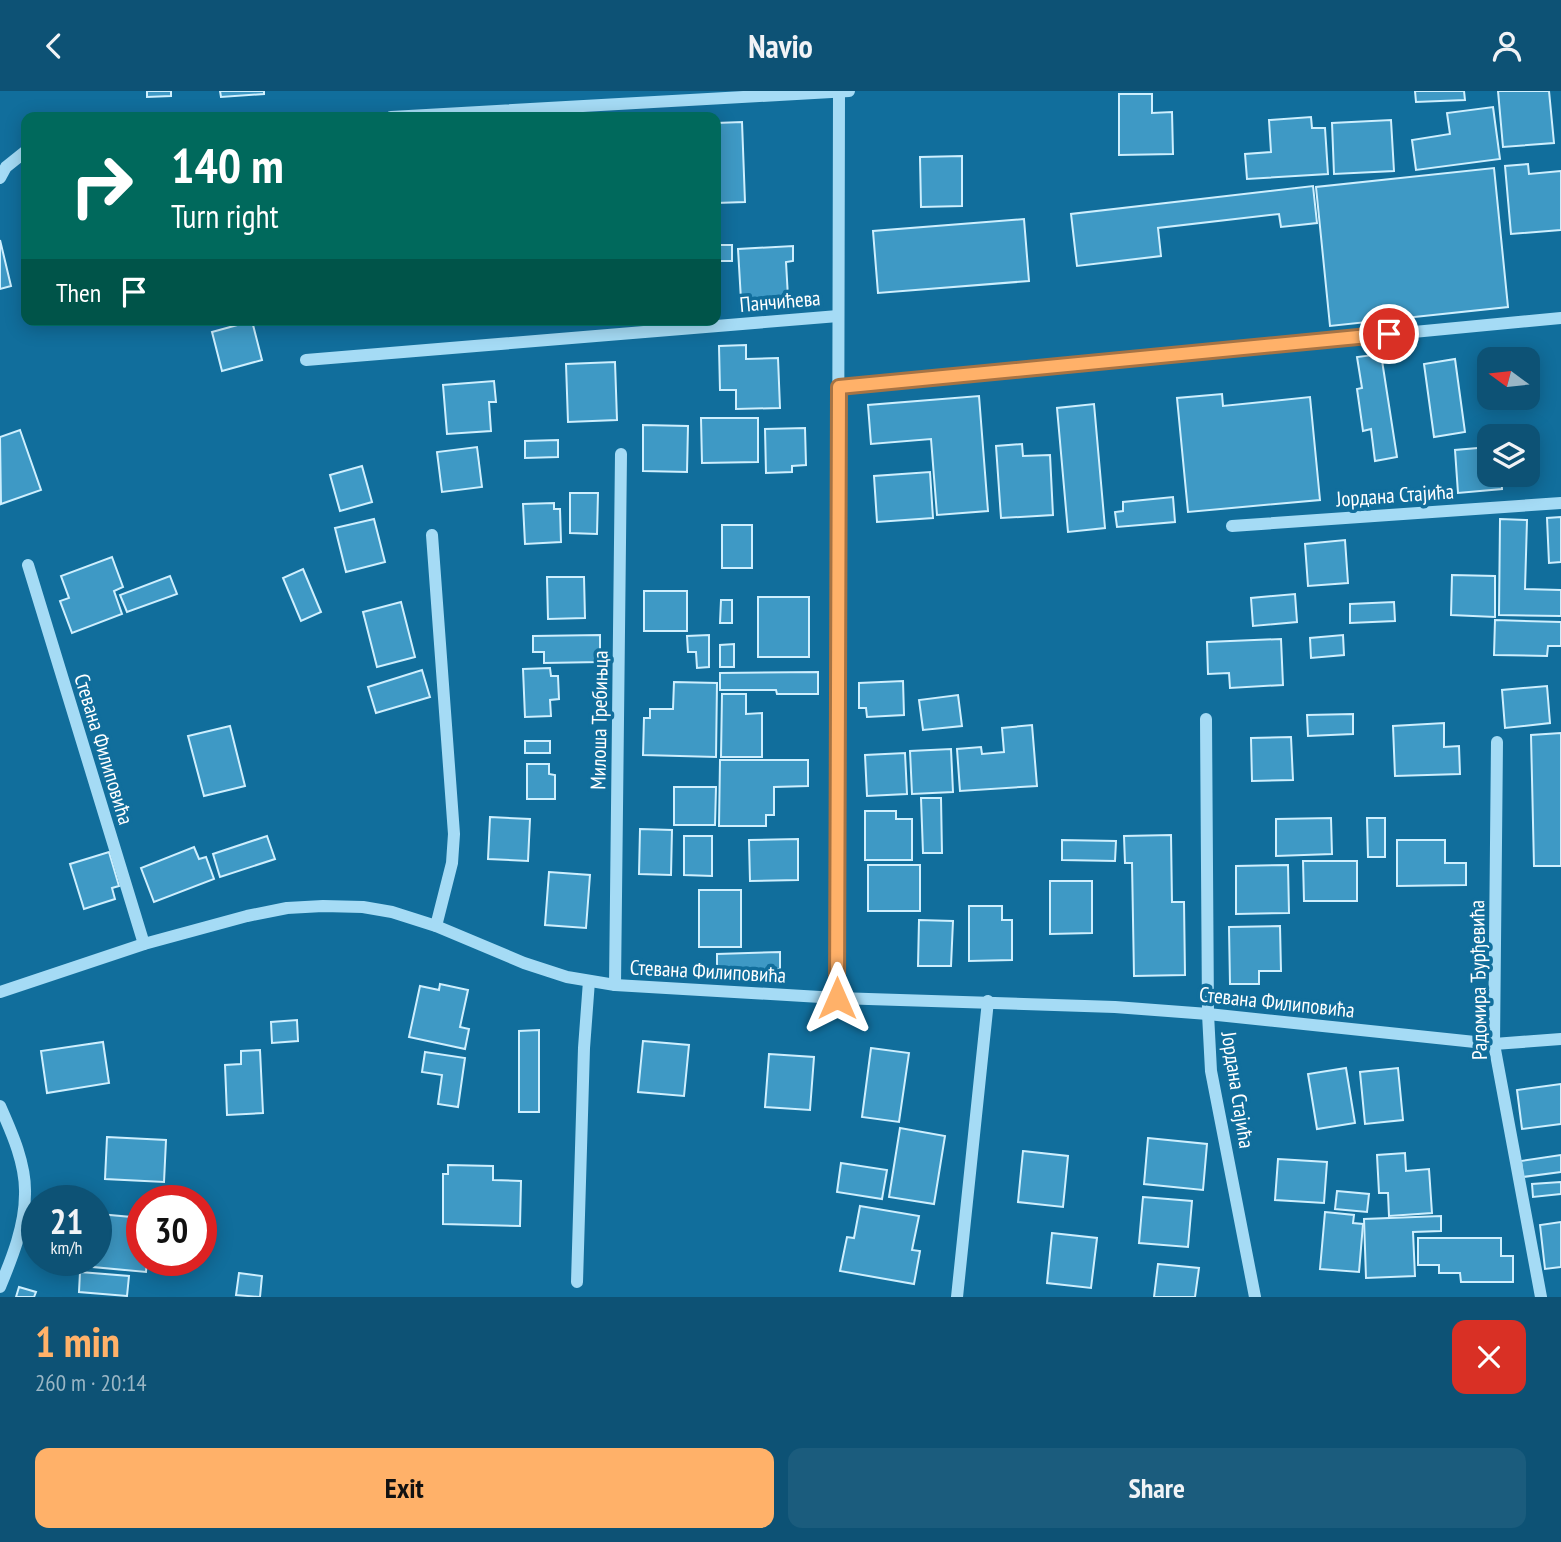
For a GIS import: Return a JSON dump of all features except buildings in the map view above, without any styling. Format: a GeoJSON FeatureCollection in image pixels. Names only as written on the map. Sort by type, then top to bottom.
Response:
{"type":"FeatureCollection","features":[{"type":"Feature","properties":{"kind":"street"},"geometry":{"type":"LineString","coordinates":[[481,112],[849,91]]}},
{"type":"Feature","properties":{"kind":"street","name":"Панчићева"},"geometry":{"type":"LineString","coordinates":[[837,998],[839,92]]}},
{"type":"Feature","properties":{"kind":"street"},"geometry":{"type":"LineString","coordinates":[[0,178],[6,167],[21,155]]}},
{"type":"Feature","properties":{"kind":"street","name":"Панчићева"},"geometry":{"type":"LineString","coordinates":[[721,326],[838,316]]}},
{"type":"Feature","properties":{"kind":"street"},"geometry":{"type":"LineString","coordinates":[[839,387],[1561,318]]}},
{"type":"Feature","properties":{"kind":"street","name":"Панчићева"},"geometry":{"type":"LineString","coordinates":[[306,360],[717,326]]}},
{"type":"Feature","properties":{"kind":"street","name":"Милоша Требињца"},"geometry":{"type":"LineString","coordinates":[[615,985],[621,454]]}},
{"type":"Feature","properties":{"kind":"street","name":"Јордана Стајића"},"geometry":{"type":"LineString","coordinates":[[1232,526],[1561,503]]}},
{"type":"Feature","properties":{"kind":"street"},"geometry":{"type":"LineString","coordinates":[[432,535],[454,834],[452,863],[436,926]]}},
{"type":"Feature","properties":{"kind":"street","name":"Стевана Филиповића"},"geometry":{"type":"LineString","coordinates":[[28,565],[144,944]]}},
{"type":"Feature","properties":{"kind":"street","name":"Јордана Стајића"},"geometry":{"type":"LineString","coordinates":[[1206,719],[1208,1014],[1211,1070],[1255,1297]]}},
{"type":"Feature","properties":{"kind":"street","name":"Радомира Ђурђевића"},"geometry":{"type":"LineString","coordinates":[[1497,742],[1494,1044],[1541,1297]]}},
{"type":"Feature","properties":{"kind":"street","name":"Стевана Филиповића"},"geometry":{"type":"LineString","coordinates":[[0,992],[144,944],[247,916],[287,908],[363,907],[393,912],[436,926],[524,963],[567,977],[615,985],[837,998],[988,1001],[1208,1014],[1494,1044],[1561,1039]]}},
{"type":"Feature","properties":{"kind":"street"},"geometry":{"type":"LineString","coordinates":[[577,1282],[584,1035],[589,981]]}},
{"type":"Feature","properties":{"kind":"street"},"geometry":{"type":"LineString","coordinates":[[957,1297],[988,1001]]}},
{"type":"Feature","properties":{"kind":"street"},"geometry":{"type":"LineString","coordinates":[[0,1106],[15,1141],[26,1193],[13,1255],[0,1287]]}},
{"type":"Feature","properties":{"kind":"route"},"geometry":{"type":"LineString","coordinates":[[837,998],[839,387],[1389,334]]}}]}
